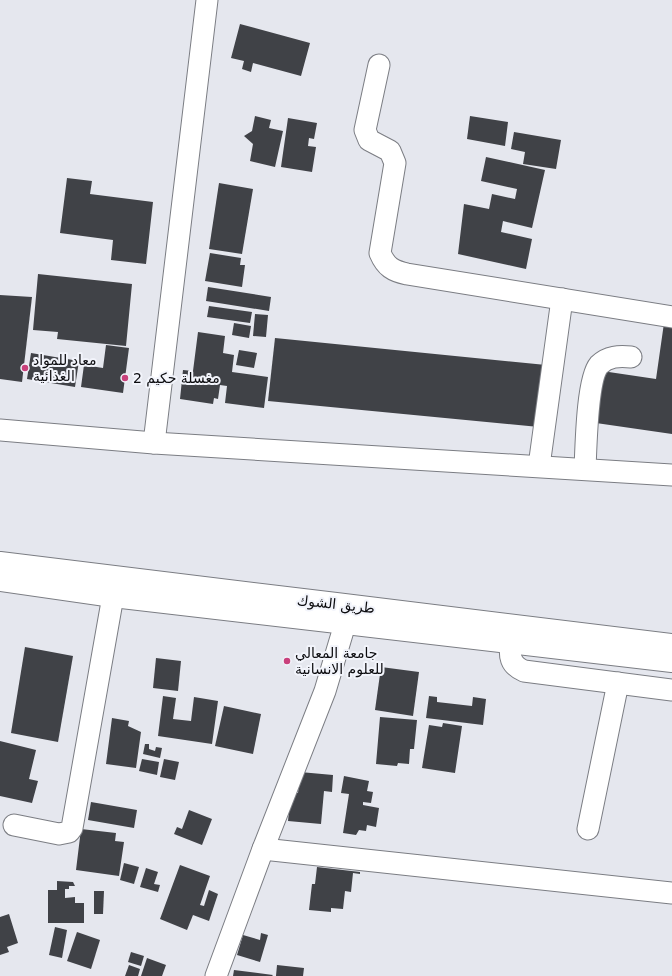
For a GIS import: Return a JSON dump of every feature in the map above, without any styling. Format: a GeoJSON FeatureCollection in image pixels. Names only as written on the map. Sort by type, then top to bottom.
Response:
{"type":"FeatureCollection","features":[{"type":"Feature","properties":{"kind":"main road","name":"طريق الشوك"},"geometry":{"type":"LineString","coordinates":[[0,563],[264,597],[430,614],[672,645]]}},
{"type":"Feature","properties":{"kind":"main road","name":"طريق الشوك"},"geometry":{"type":"LineString","coordinates":[[0,580],[113,596],[344,624],[672,661]]}},
{"type":"Feature","properties":{"kind":"street"},"geometry":{"type":"LineString","coordinates":[[154,443],[207,0]]}},
{"type":"Feature","properties":{"kind":"street"},"geometry":{"type":"LineString","coordinates":[[379,65],[365,130],[369,140],[390,151],[394,163],[380,253],[384,263],[395,271],[408,274],[672,317]]}},
{"type":"Feature","properties":{"kind":"street"},"geometry":{"type":"LineString","coordinates":[[539,466],[562,299]]}},
{"type":"Feature","properties":{"kind":"street"},"geometry":{"type":"LineString","coordinates":[[585,469],[592,386],[595,371],[600,364],[610,358],[631,357]]}},
{"type":"Feature","properties":{"kind":"street"},"geometry":{"type":"LineString","coordinates":[[0,430],[154,443],[672,475]]}},
{"type":"Feature","properties":{"kind":"street"},"geometry":{"type":"LineString","coordinates":[[14,825],[60,834],[69,832],[72,828],[113,596]]}},
{"type":"Feature","properties":{"kind":"street"},"geometry":{"type":"LineString","coordinates":[[216,976],[263,849],[325,691],[344,624]]}},
{"type":"Feature","properties":{"kind":"street"},"geometry":{"type":"LineString","coordinates":[[511,642],[510,659],[518,669],[524,671],[672,690]]}},
{"type":"Feature","properties":{"kind":"street"},"geometry":{"type":"LineString","coordinates":[[588,829],[618,683]]}},
{"type":"Feature","properties":{"kind":"street"},"geometry":{"type":"LineString","coordinates":[[263,849],[672,893]]}},
{"type":"Feature","properties":{"kind":"building"},"geometry":{"type":"Polygon","coordinates":[[[240,24],[310,43],[301,76],[253,63],[251,72],[242,69],[244,61],[231,58],[240,24]]]}},
{"type":"Feature","properties":{"kind":"building"},"geometry":{"type":"Polygon","coordinates":[[[255,116],[271,120],[269,128],[283,131],[275,167],[250,161],[253,144],[244,136],[252,131],[255,116]]]}},
{"type":"Feature","properties":{"kind":"building"},"geometry":{"type":"Polygon","coordinates":[[[470,116],[508,122],[505,146],[467,139],[470,116]]]}},
{"type":"Feature","properties":{"kind":"building"},"geometry":{"type":"Polygon","coordinates":[[[288,118],[317,123],[314,139],[309,138],[308,146],[316,147],[312,172],[281,167],[288,118]]]}},
{"type":"Feature","properties":{"kind":"building"},"geometry":{"type":"Polygon","coordinates":[[[514,132],[561,140],[556,169],[523,164],[525,152],[511,149],[514,132]]]}},
{"type":"Feature","properties":{"kind":"building"},"geometry":{"type":"Polygon","coordinates":[[[486,157],[545,170],[532,228],[503,221],[501,232],[532,239],[526,269],[458,254],[464,204],[489,209],[492,194],[515,199],[517,189],[481,181],[486,157]]]}},
{"type":"Feature","properties":{"kind":"building"},"geometry":{"type":"Polygon","coordinates":[[[67,178],[92,181],[90,194],[153,202],[146,264],[111,260],[113,240],[60,233],[67,178]]]}},
{"type":"Feature","properties":{"kind":"building"},"geometry":{"type":"Polygon","coordinates":[[[219,183],[253,189],[242,254],[209,249],[219,183]]]}},
{"type":"Feature","properties":{"kind":"building"},"geometry":{"type":"Polygon","coordinates":[[[210,253],[241,258],[240,265],[245,265],[242,287],[205,281],[210,253]]]}},
{"type":"Feature","properties":{"kind":"building"},"geometry":{"type":"Polygon","coordinates":[[[38,274],[132,284],[126,346],[57,339],[58,332],[33,330],[38,274]]]}},
{"type":"Feature","properties":{"kind":"building"},"geometry":{"type":"Polygon","coordinates":[[[208,287],[271,297],[269,311],[206,301],[208,287]]]}},
{"type":"Feature","properties":{"kind":"building"},"geometry":{"type":"Polygon","coordinates":[[[0,295],[32,297],[22,382],[0,379],[0,295]]]}},
{"type":"Feature","properties":{"kind":"building"},"geometry":{"type":"Polygon","coordinates":[[[209,306],[252,312],[250,323],[207,317],[209,306]]]}},
{"type":"Feature","properties":{"kind":"building"},"geometry":{"type":"Polygon","coordinates":[[[255,314],[268,315],[266,337],[253,336],[255,314]]]}},
{"type":"Feature","properties":{"kind":"building"},"geometry":{"type":"Polygon","coordinates":[[[234,323],[251,326],[249,338],[232,335],[234,323]]]}},
{"type":"Feature","properties":{"kind":"building"},"geometry":{"type":"Polygon","coordinates":[[[664,323],[672,324],[672,434],[596,423],[602,371],[656,379],[664,323]]]}},
{"type":"Feature","properties":{"kind":"building"},"geometry":{"type":"Polygon","coordinates":[[[198,332],[225,336],[223,353],[234,355],[232,372],[268,377],[264,408],[225,403],[227,386],[220,385],[218,399],[214,398],[213,404],[180,399],[183,370],[193,371],[198,332]]]}},
{"type":"Feature","properties":{"kind":"building"},"geometry":{"type":"Polygon","coordinates":[[[275,338],[546,365],[539,427],[268,401],[275,338]]]}},
{"type":"Feature","properties":{"kind":"building"},"geometry":{"type":"Polygon","coordinates":[[[106,345],[129,348],[123,393],[81,387],[84,365],[103,368],[106,345]]]}},
{"type":"Feature","properties":{"kind":"building"},"geometry":{"type":"Polygon","coordinates":[[[239,350],[257,353],[254,368],[236,365],[239,350]]]}},
{"type":"Feature","properties":{"kind":"building"},"geometry":{"type":"Polygon","coordinates":[[[31,353],[79,361],[75,387],[27,379],[31,353]]]}},
{"type":"Feature","properties":{"kind":"building"},"geometry":{"type":"Polygon","coordinates":[[[25,647],[73,656],[58,742],[11,733],[25,647]]]}},
{"type":"Feature","properties":{"kind":"building"},"geometry":{"type":"Polygon","coordinates":[[[156,658],[181,661],[178,691],[153,688],[156,658]]]}},
{"type":"Feature","properties":{"kind":"building"},"geometry":{"type":"Polygon","coordinates":[[[381,667],[419,672],[413,716],[375,710],[381,667]]]}},
{"type":"Feature","properties":{"kind":"building"},"geometry":{"type":"Polygon","coordinates":[[[163,696],[176,698],[173,719],[191,721],[194,697],[218,701],[212,744],[158,736],[163,696]]]}},
{"type":"Feature","properties":{"kind":"building"},"geometry":{"type":"Polygon","coordinates":[[[429,696],[437,697],[437,702],[472,706],[473,697],[486,699],[483,725],[426,718],[429,696]]]}},
{"type":"Feature","properties":{"kind":"building"},"geometry":{"type":"Polygon","coordinates":[[[224,706],[261,714],[253,754],[215,746],[224,706]]]}},
{"type":"Feature","properties":{"kind":"building"},"geometry":{"type":"Polygon","coordinates":[[[380,717],[417,720],[414,749],[410,749],[409,764],[398,763],[397,766],[376,764],[380,717]]]}},
{"type":"Feature","properties":{"kind":"building"},"geometry":{"type":"Polygon","coordinates":[[[112,718],[129,721],[128,726],[141,732],[136,768],[106,764],[112,718]]]}},
{"type":"Feature","properties":{"kind":"building"},"geometry":{"type":"Polygon","coordinates":[[[443,723],[462,726],[455,773],[422,768],[429,725],[442,727],[443,723]]]}},
{"type":"Feature","properties":{"kind":"building"},"geometry":{"type":"Polygon","coordinates":[[[0,741],[36,750],[29,779],[38,781],[32,803],[0,796],[0,741]]]}},
{"type":"Feature","properties":{"kind":"building"},"geometry":{"type":"Polygon","coordinates":[[[145,744],[149,744],[149,749],[155,751],[156,747],[162,748],[160,758],[143,754],[145,744]]]}},
{"type":"Feature","properties":{"kind":"building"},"geometry":{"type":"Polygon","coordinates":[[[142,759],[159,762],[157,775],[139,771],[142,759]]]}},
{"type":"Feature","properties":{"kind":"building"},"geometry":{"type":"Polygon","coordinates":[[[164,759],[179,762],[175,780],[160,777],[164,759]]]}},
{"type":"Feature","properties":{"kind":"building"},"geometry":{"type":"Polygon","coordinates":[[[300,772],[333,775],[332,792],[324,791],[321,824],[288,821],[291,792],[298,793],[300,772]]]}},
{"type":"Feature","properties":{"kind":"building"},"geometry":{"type":"Polygon","coordinates":[[[344,776],[369,781],[367,791],[373,792],[371,803],[363,802],[363,805],[379,808],[376,827],[367,825],[366,831],[359,830],[356,835],[343,833],[349,794],[341,793],[344,776]]]}},
{"type":"Feature","properties":{"kind":"building"},"geometry":{"type":"Polygon","coordinates":[[[91,802],[137,810],[134,828],[88,820],[91,802]]]}},
{"type":"Feature","properties":{"kind":"building"},"geometry":{"type":"Polygon","coordinates":[[[189,810],[212,819],[202,845],[174,834],[177,827],[182,829],[189,810]]]}},
{"type":"Feature","properties":{"kind":"building"},"geometry":{"type":"Polygon","coordinates":[[[81,829],[116,833],[115,841],[124,842],[119,876],[76,870],[81,829]]]}},
{"type":"Feature","properties":{"kind":"building"},"geometry":{"type":"Polygon","coordinates":[[[124,863],[139,867],[134,884],[120,880],[124,863]]]}},
{"type":"Feature","properties":{"kind":"building"},"geometry":{"type":"Polygon","coordinates":[[[180,865],[210,876],[200,905],[204,906],[209,890],[218,894],[209,921],[193,915],[187,930],[160,919],[180,865]]]}},
{"type":"Feature","properties":{"kind":"building"},"geometry":{"type":"Polygon","coordinates":[[[317,867],[360,872],[360,874],[353,873],[351,892],[345,891],[343,909],[331,908],[331,912],[309,910],[312,884],[315,884],[317,867]]]}},
{"type":"Feature","properties":{"kind":"building"},"geometry":{"type":"Polygon","coordinates":[[[146,868],[158,872],[154,884],[160,885],[158,892],[140,887],[146,868]]]}},
{"type":"Feature","properties":{"kind":"building"},"geometry":{"type":"Polygon","coordinates":[[[57,881],[73,882],[75,886],[69,886],[69,889],[65,889],[65,898],[75,897],[75,903],[84,903],[84,923],[48,923],[48,890],[57,890],[57,881]]]}},
{"type":"Feature","properties":{"kind":"building"},"geometry":{"type":"Polygon","coordinates":[[[94,891],[104,891],[103,914],[94,914],[94,891]]]}},
{"type":"Feature","properties":{"kind":"building"},"geometry":{"type":"Polygon","coordinates":[[[9,914],[18,943],[7,947],[9,952],[0,955],[0,917],[9,914]]]}},
{"type":"Feature","properties":{"kind":"building"},"geometry":{"type":"Polygon","coordinates":[[[55,927],[67,930],[62,958],[49,955],[55,927]]]}},
{"type":"Feature","properties":{"kind":"building"},"geometry":{"type":"Polygon","coordinates":[[[77,932],[100,940],[91,969],[67,961],[77,932]]]}},
{"type":"Feature","properties":{"kind":"building"},"geometry":{"type":"Polygon","coordinates":[[[261,933],[268,935],[260,962],[237,955],[243,935],[260,940],[261,933]]]}},
{"type":"Feature","properties":{"kind":"building"},"geometry":{"type":"Polygon","coordinates":[[[131,952],[144,956],[141,966],[128,962],[131,952]]]}},
{"type":"Feature","properties":{"kind":"building"},"geometry":{"type":"Polygon","coordinates":[[[147,958],[166,965],[162,976],[141,976],[147,958]]]}},
{"type":"Feature","properties":{"kind":"building"},"geometry":{"type":"Polygon","coordinates":[[[129,965],[140,969],[138,976],[125,976],[129,965]]]}},
{"type":"Feature","properties":{"kind":"building"},"geometry":{"type":"Polygon","coordinates":[[[277,965],[304,968],[303,976],[276,976],[277,965]]]}},
{"type":"Feature","properties":{"kind":"building"},"geometry":{"type":"Polygon","coordinates":[[[234,970],[273,975],[233,976],[234,970]]]}},
{"type":"Feature","properties":{"kind":"place","name":"معاد للمواد الغذائية"},"geometry":{"type":"Point","coordinates":[25,368]}},
{"type":"Feature","properties":{"kind":"place","name":"مغسلة حكيم 2"},"geometry":{"type":"Point","coordinates":[125,378]}},
{"type":"Feature","properties":{"kind":"place","name":"جامعة المعالي للعلوم الانسانية"},"geometry":{"type":"Point","coordinates":[287,661]}}]}
